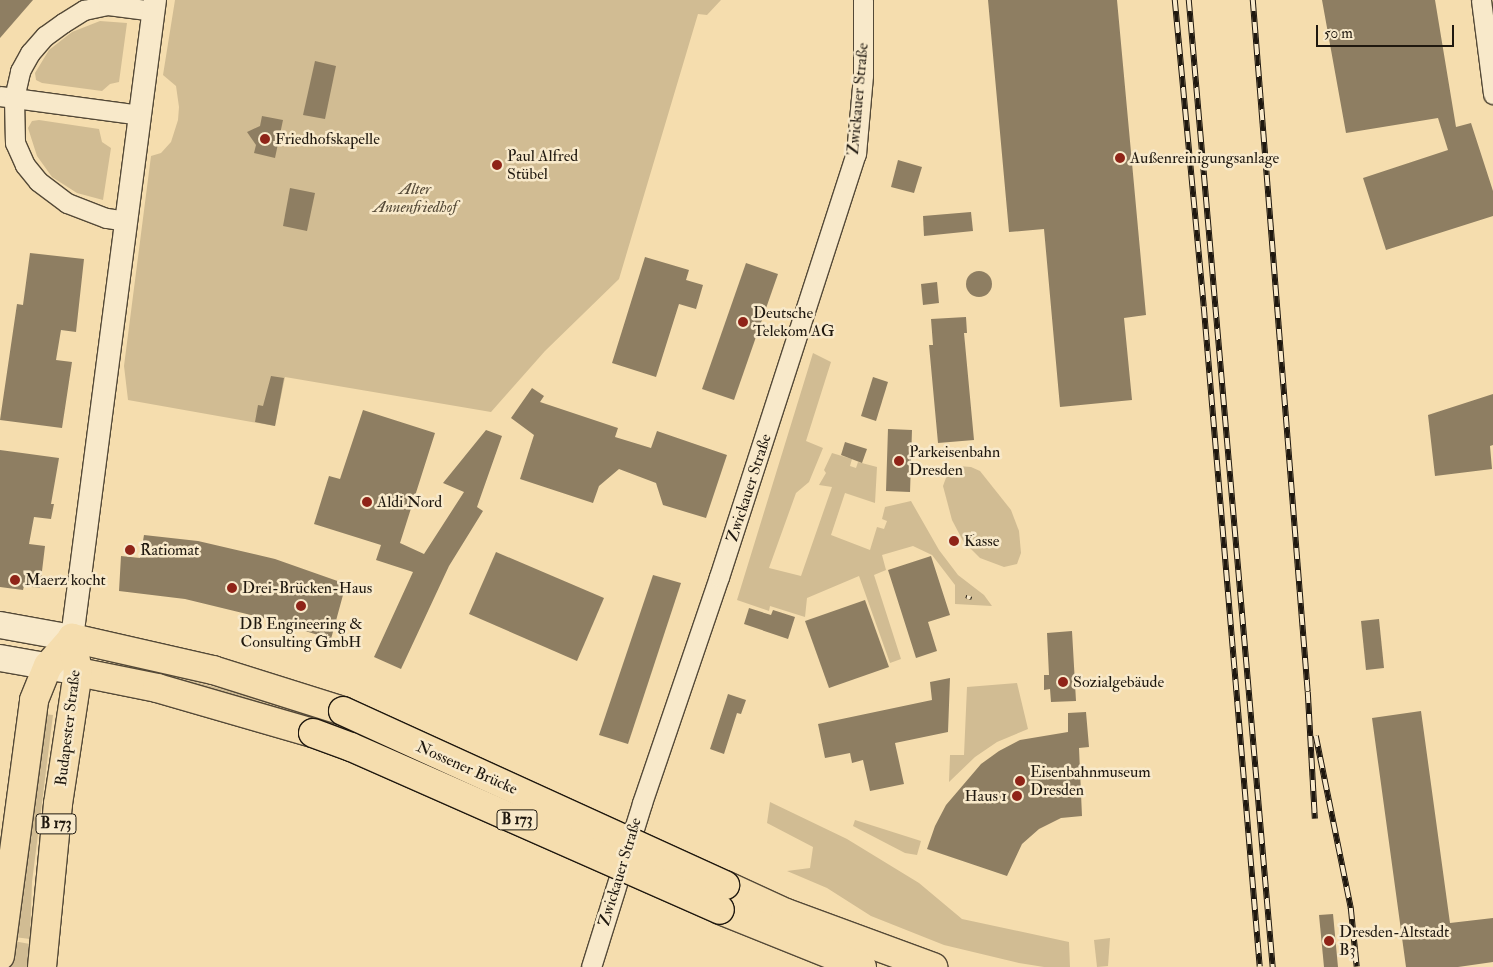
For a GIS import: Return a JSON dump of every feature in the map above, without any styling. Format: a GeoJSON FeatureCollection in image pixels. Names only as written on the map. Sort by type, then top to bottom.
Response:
{"type":"FeatureCollection","features":[{"type":"Feature","properties":{"kind":"main road"},"geometry":{"type":"LineString","coordinates":[[0,625],[72,638]]}},
{"type":"Feature","properties":{"kind":"main road","name":"B 173"},"geometry":{"type":"LineString","coordinates":[[48,666],[72,638]]}},
{"type":"Feature","properties":{"kind":"main road","name":"Budapester Straße"},"geometry":{"type":"LineString","coordinates":[[42,967],[58,804],[78,672],[72,638]]}},
{"type":"Feature","properties":{"kind":"main road","name":"Nossener Brücke"},"geometry":{"type":"LineString","coordinates":[[72,638],[213,670],[342,711],[862,967]]}},
{"type":"Feature","properties":{"kind":"main road"},"geometry":{"type":"LineString","coordinates":[[0,658],[78,672]]}},
{"type":"Feature","properties":{"kind":"main road","name":"Budapester Straße"},"geometry":{"type":"LineString","coordinates":[[0,956],[34,700],[48,666]]}},
{"type":"Feature","properties":{"kind":"main road","name":"Nossener Brücke"},"geometry":{"type":"LineString","coordinates":[[78,672],[156,688],[314,733],[723,898],[786,913],[934,967]]}},
{"type":"Feature","properties":{"kind":"street","name":"Zwickauer Straße"},"geometry":{"type":"LineString","coordinates":[[591,967],[639,812],[720,577],[856,154],[863,75],[863,0]]}},
{"type":"Feature","properties":{"kind":"street"},"geometry":{"type":"LineString","coordinates":[[1481,0],[1493,94]]}},
{"type":"Feature","properties":{"kind":"street"},"geometry":{"type":"LineString","coordinates":[[72,638],[154,5],[108,5],[84,10],[63,23],[45,36],[30,53],[7,97],[15,143],[25,165],[38,181],[67,203],[106,218],[126,221]]}},
{"type":"Feature","properties":{"kind":"street"},"geometry":{"type":"LineString","coordinates":[[7,97],[140,115]]}},
{"type":"Feature","properties":{"kind":"green space","name":"Alter Annenfriedhof"},"geometry":{"type":"Polygon","coordinates":[[[175,0],[721,0],[707,15],[698,14],[619,279],[545,351],[491,412],[285,377],[275,426],[128,400],[124,366],[151,156],[161,153],[171,142],[178,120],[179,107],[176,86],[163,75],[175,0]]]}},
{"type":"Feature","properties":{"kind":"green space"},"geometry":{"type":"Polygon","coordinates":[[[100,21],[127,23],[119,82],[110,84],[102,91],[42,83],[36,80],[35,73],[49,50],[72,32],[100,21]]]}},
{"type":"Feature","properties":{"kind":"green space"},"geometry":{"type":"Polygon","coordinates":[[[39,120],[99,129],[102,142],[111,148],[103,200],[77,193],[52,177],[37,156],[28,128],[32,121],[39,120]]]}},
{"type":"Feature","properties":{"kind":"green space"},"geometry":{"type":"Polygon","coordinates":[[[813,353],[831,362],[806,441],[823,448],[809,482],[796,493],[769,568],[801,576],[832,487],[819,485],[826,473],[824,470],[832,453],[852,459],[850,466],[856,468],[858,462],[877,467],[875,503],[845,493],[831,535],[870,550],[877,527],[884,529],[887,521],[882,519],[885,507],[911,501],[939,550],[958,575],[984,595],[992,606],[955,604],[955,585],[932,555],[913,546],[882,555],[886,570],[874,575],[901,659],[890,663],[859,576],[807,598],[805,617],[770,606],[769,611],[737,600],[813,353]]]}},
{"type":"Feature","properties":{"kind":"green space"},"geometry":{"type":"Polygon","coordinates":[[[958,466],[971,467],[980,471],[1011,510],[1019,531],[1021,553],[1017,564],[1004,567],[980,558],[963,541],[952,520],[943,486],[947,475],[958,466]]]}},
{"type":"Feature","properties":{"kind":"green space"},"geometry":{"type":"Polygon","coordinates":[[[137,667],[250,696],[367,733],[438,768],[326,727],[135,673],[137,667]]]}},
{"type":"Feature","properties":{"kind":"green space"},"geometry":{"type":"Polygon","coordinates":[[[1017,683],[1028,729],[997,742],[975,757],[949,782],[950,755],[964,755],[967,687],[1017,683]]]}},
{"type":"Feature","properties":{"kind":"green space"},"geometry":{"type":"Polygon","coordinates":[[[43,714],[53,715],[32,882],[30,939],[14,937],[43,714]]]}},
{"type":"Feature","properties":{"kind":"green space"},"geometry":{"type":"Polygon","coordinates":[[[770,802],[847,839],[919,883],[962,919],[1069,942],[1070,967],[1044,967],[1019,963],[944,945],[871,916],[827,888],[787,871],[810,868],[813,847],[767,823],[770,802]]]}},
{"type":"Feature","properties":{"kind":"green space"},"geometry":{"type":"Polygon","coordinates":[[[855,820],[921,841],[917,855],[905,853],[853,826],[855,820]]]}},
{"type":"Feature","properties":{"kind":"green space"},"geometry":{"type":"Polygon","coordinates":[[[1110,938],[1108,966],[1097,967],[1094,940],[1110,938]]]}},
{"type":"Feature","properties":{"kind":"green space"},"geometry":{"type":"Polygon","coordinates":[[[13,941],[30,944],[31,967],[10,967],[13,941]]]}},
{"type":"Feature","properties":{"kind":"building"},"geometry":{"type":"Polygon","coordinates":[[[0,0],[33,0],[0,38],[0,0]]]}},
{"type":"Feature","properties":{"kind":"building"},"geometry":{"type":"Polygon","coordinates":[[[988,0],[1117,0],[1146,315],[1124,318],[1132,400],[1060,407],[1044,229],[1009,232],[988,0]]]}},
{"type":"Feature","properties":{"kind":"building"},"geometry":{"type":"Polygon","coordinates":[[[1322,0],[1435,0],[1456,127],[1471,123],[1493,191],[1493,216],[1386,250],[1363,178],[1448,150],[1438,118],[1346,133],[1322,0]]]}},
{"type":"Feature","properties":{"kind":"building"},"geometry":{"type":"Polygon","coordinates":[[[315,61],[336,66],[325,119],[303,115],[315,61]]]}},
{"type":"Feature","properties":{"kind":"building","name":"Friedhofskapelle"},"geometry":{"type":"Polygon","coordinates":[[[262,116],[283,120],[275,158],[254,153],[256,145],[247,132],[260,126],[262,116]]]}},
{"type":"Feature","properties":{"kind":"building"},"geometry":{"type":"Polygon","coordinates":[[[898,160],[922,167],[914,193],[891,187],[898,160]]]}},
{"type":"Feature","properties":{"kind":"building"},"geometry":{"type":"Polygon","coordinates":[[[290,188],[315,193],[307,231],[283,226],[290,188]]]}},
{"type":"Feature","properties":{"kind":"building"},"geometry":{"type":"Polygon","coordinates":[[[971,212],[973,231],[924,236],[923,216],[971,212]]]}},
{"type":"Feature","properties":{"kind":"building"},"geometry":{"type":"Polygon","coordinates":[[[30,253],[84,259],[76,332],[61,330],[56,360],[72,362],[62,428],[0,420],[17,304],[23,305],[30,253]]]}},
{"type":"Feature","properties":{"kind":"building"},"geometry":{"type":"Polygon","coordinates":[[[645,257],[689,270],[686,280],[703,285],[696,309],[679,304],[656,377],[612,363],[645,257]]]}},
{"type":"Feature","properties":{"kind":"building","name":"Deutsche Telekom AG"},"geometry":{"type":"Polygon","coordinates":[[[746,263],[778,274],[734,400],[702,389],[746,263]]]}},
{"type":"Feature","properties":{"kind":"building"},"geometry":{"type":"Polygon","coordinates":[[[979,271],[989,274],[992,284],[989,294],[979,297],[969,294],[966,284],[969,274],[979,271]]]}},
{"type":"Feature","properties":{"kind":"building"},"geometry":{"type":"Polygon","coordinates":[[[937,282],[939,303],[923,305],[921,284],[937,282]]]}},
{"type":"Feature","properties":{"kind":"building"},"geometry":{"type":"Polygon","coordinates":[[[966,317],[967,333],[964,333],[974,440],[938,443],[929,345],[933,345],[931,319],[966,317]]]}},
{"type":"Feature","properties":{"kind":"building"},"geometry":{"type":"Polygon","coordinates":[[[271,376],[284,378],[275,426],[255,422],[258,405],[263,406],[271,376]]]}},
{"type":"Feature","properties":{"kind":"building"},"geometry":{"type":"Polygon","coordinates":[[[873,377],[888,382],[876,421],[861,416],[873,377]]]}},
{"type":"Feature","properties":{"kind":"building"},"geometry":{"type":"Polygon","coordinates":[[[532,388],[544,396],[540,402],[618,428],[615,437],[651,448],[657,431],[727,455],[706,518],[663,505],[656,483],[619,469],[599,486],[593,503],[520,479],[534,435],[511,418],[532,388]]]}},
{"type":"Feature","properties":{"kind":"building"},"geometry":{"type":"Polygon","coordinates":[[[1493,394],[1493,445],[1490,446],[1492,469],[1435,476],[1428,415],[1493,394]]]}},
{"type":"Feature","properties":{"kind":"building"},"geometry":{"type":"Polygon","coordinates":[[[363,410],[435,433],[400,543],[424,554],[464,492],[443,483],[486,430],[502,436],[477,507],[483,511],[449,566],[401,669],[374,657],[413,572],[376,560],[381,545],[314,524],[329,476],[340,479],[363,410]]]}},
{"type":"Feature","properties":{"kind":"building","name":"Parkeisenbahn Dresden"},"geometry":{"type":"Polygon","coordinates":[[[888,429],[912,430],[910,492],[886,491],[888,429]]]}},
{"type":"Feature","properties":{"kind":"building"},"geometry":{"type":"Polygon","coordinates":[[[845,442],[867,449],[862,463],[841,455],[845,442]]]}},
{"type":"Feature","properties":{"kind":"building"},"geometry":{"type":"Polygon","coordinates":[[[0,450],[59,458],[51,504],[54,504],[51,519],[34,517],[29,544],[45,546],[40,588],[24,586],[23,590],[0,587],[0,450]]]}},
{"type":"Feature","properties":{"kind":"building","name":"Drei-Brücken-Haus"},"geometry":{"type":"Polygon","coordinates":[[[144,535],[198,541],[275,559],[346,584],[331,639],[263,618],[185,599],[119,591],[121,556],[140,558],[144,535]]]}},
{"type":"Feature","properties":{"kind":"building"},"geometry":{"type":"Polygon","coordinates":[[[496,552],[604,598],[577,661],[469,614],[496,552]]]}},
{"type":"Feature","properties":{"kind":"building"},"geometry":{"type":"Polygon","coordinates":[[[931,556],[950,615],[928,622],[937,651],[916,658],[888,570],[931,556]]]}},
{"type":"Feature","properties":{"kind":"building"},"geometry":{"type":"Polygon","coordinates":[[[653,575],[681,583],[628,744],[599,735],[653,575]]]}},
{"type":"Feature","properties":{"kind":"building"},"geometry":{"type":"Polygon","coordinates":[[[865,600],[889,667],[829,688],[805,621],[865,600]]]}},
{"type":"Feature","properties":{"kind":"building"},"geometry":{"type":"Polygon","coordinates":[[[749,608],[771,615],[773,610],[795,617],[788,639],[744,624],[749,608]]]}},
{"type":"Feature","properties":{"kind":"building"},"geometry":{"type":"Polygon","coordinates":[[[1379,619],[1384,668],[1366,670],[1361,621],[1379,619]]]}},
{"type":"Feature","properties":{"kind":"building"},"geometry":{"type":"Polygon","coordinates":[[[1072,631],[1076,701],[1051,702],[1050,689],[1044,690],[1044,675],[1049,675],[1047,633],[1072,631]]]}},
{"type":"Feature","properties":{"kind":"building"},"geometry":{"type":"Polygon","coordinates":[[[950,678],[948,732],[895,743],[904,784],[870,791],[863,760],[852,763],[850,753],[825,758],[818,724],[932,700],[930,682],[950,678]]]}},
{"type":"Feature","properties":{"kind":"building"},"geometry":{"type":"Polygon","coordinates":[[[728,694],[746,700],[741,714],[737,713],[724,754],[710,749],[728,694]]]}},
{"type":"Feature","properties":{"kind":"building"},"geometry":{"type":"Polygon","coordinates":[[[1421,711],[1450,923],[1493,918],[1493,962],[1458,967],[1406,967],[1372,718],[1421,711]]]}},
{"type":"Feature","properties":{"kind":"building","name":"Haus 1"},"geometry":{"type":"Polygon","coordinates":[[[1086,712],[1089,747],[1079,748],[1082,816],[1061,818],[1039,829],[1022,844],[1007,876],[927,849],[935,826],[946,805],[981,764],[999,751],[1020,740],[1068,732],[1068,713],[1086,712]]]}},
{"type":"Feature","properties":{"kind":"building","name":"Dresden-Altstadt B3"},"geometry":{"type":"Polygon","coordinates":[[[1333,914],[1338,967],[1324,967],[1319,915],[1333,914]]]}},
{"type":"Feature","properties":{"kind":"railway"},"geometry":{"type":"LineString","coordinates":[[1175,0],[1204,307],[1260,967]]}},
{"type":"Feature","properties":{"kind":"railway"},"geometry":{"type":"LineString","coordinates":[[1189,0],[1273,967]]}},
{"type":"Feature","properties":{"kind":"railway"},"geometry":{"type":"LineString","coordinates":[[1253,0],[1308,692],[1315,819]]}},
{"type":"Feature","properties":{"kind":"railway"},"geometry":{"type":"LineString","coordinates":[[1316,736],[1351,908],[1357,967]]}},
{"type":"Feature","properties":{"kind":"place","name":"Friedhofskapelle"},"geometry":{"type":"Point","coordinates":[265,139]}},
{"type":"Feature","properties":{"kind":"place","name":"Außenreinigungsanlage"},"geometry":{"type":"Point","coordinates":[1120,158]}},
{"type":"Feature","properties":{"kind":"place","name":"Paul Alfred Stübel"},"geometry":{"type":"Point","coordinates":[497,165]}},
{"type":"Feature","properties":{"kind":"place","name":"Deutsche Telekom AG"},"geometry":{"type":"Point","coordinates":[743,322]}},
{"type":"Feature","properties":{"kind":"place","name":"Parkeisenbahn Dresden"},"geometry":{"type":"Point","coordinates":[899,461]}},
{"type":"Feature","properties":{"kind":"place","name":"Aldi Nord"},"geometry":{"type":"Point","coordinates":[367,502]}},
{"type":"Feature","properties":{"kind":"place","name":"Kasse"},"geometry":{"type":"Point","coordinates":[954,541]}},
{"type":"Feature","properties":{"kind":"place","name":"Ratiomat"},"geometry":{"type":"Point","coordinates":[130,550]}},
{"type":"Feature","properties":{"kind":"place","name":"Maerz kocht"},"geometry":{"type":"Point","coordinates":[15,580]}},
{"type":"Feature","properties":{"kind":"place","name":"Drei-Brücken-Haus"},"geometry":{"type":"Point","coordinates":[232,588]}},
{"type":"Feature","properties":{"kind":"place","name":"DB Engineering & Consulting GmbH"},"geometry":{"type":"Point","coordinates":[301,606]}},
{"type":"Feature","properties":{"kind":"place","name":"Sozialgebäude"},"geometry":{"type":"Point","coordinates":[1063,682]}},
{"type":"Feature","properties":{"kind":"place","name":"Eisenbahnmuseum Dresden"},"geometry":{"type":"Point","coordinates":[1020,781]}},
{"type":"Feature","properties":{"kind":"place","name":"Haus 1"},"geometry":{"type":"Point","coordinates":[1017,796]}},
{"type":"Feature","properties":{"kind":"place","name":"Dresden-Altstadt B3"},"geometry":{"type":"Point","coordinates":[1329,941]}}]}
